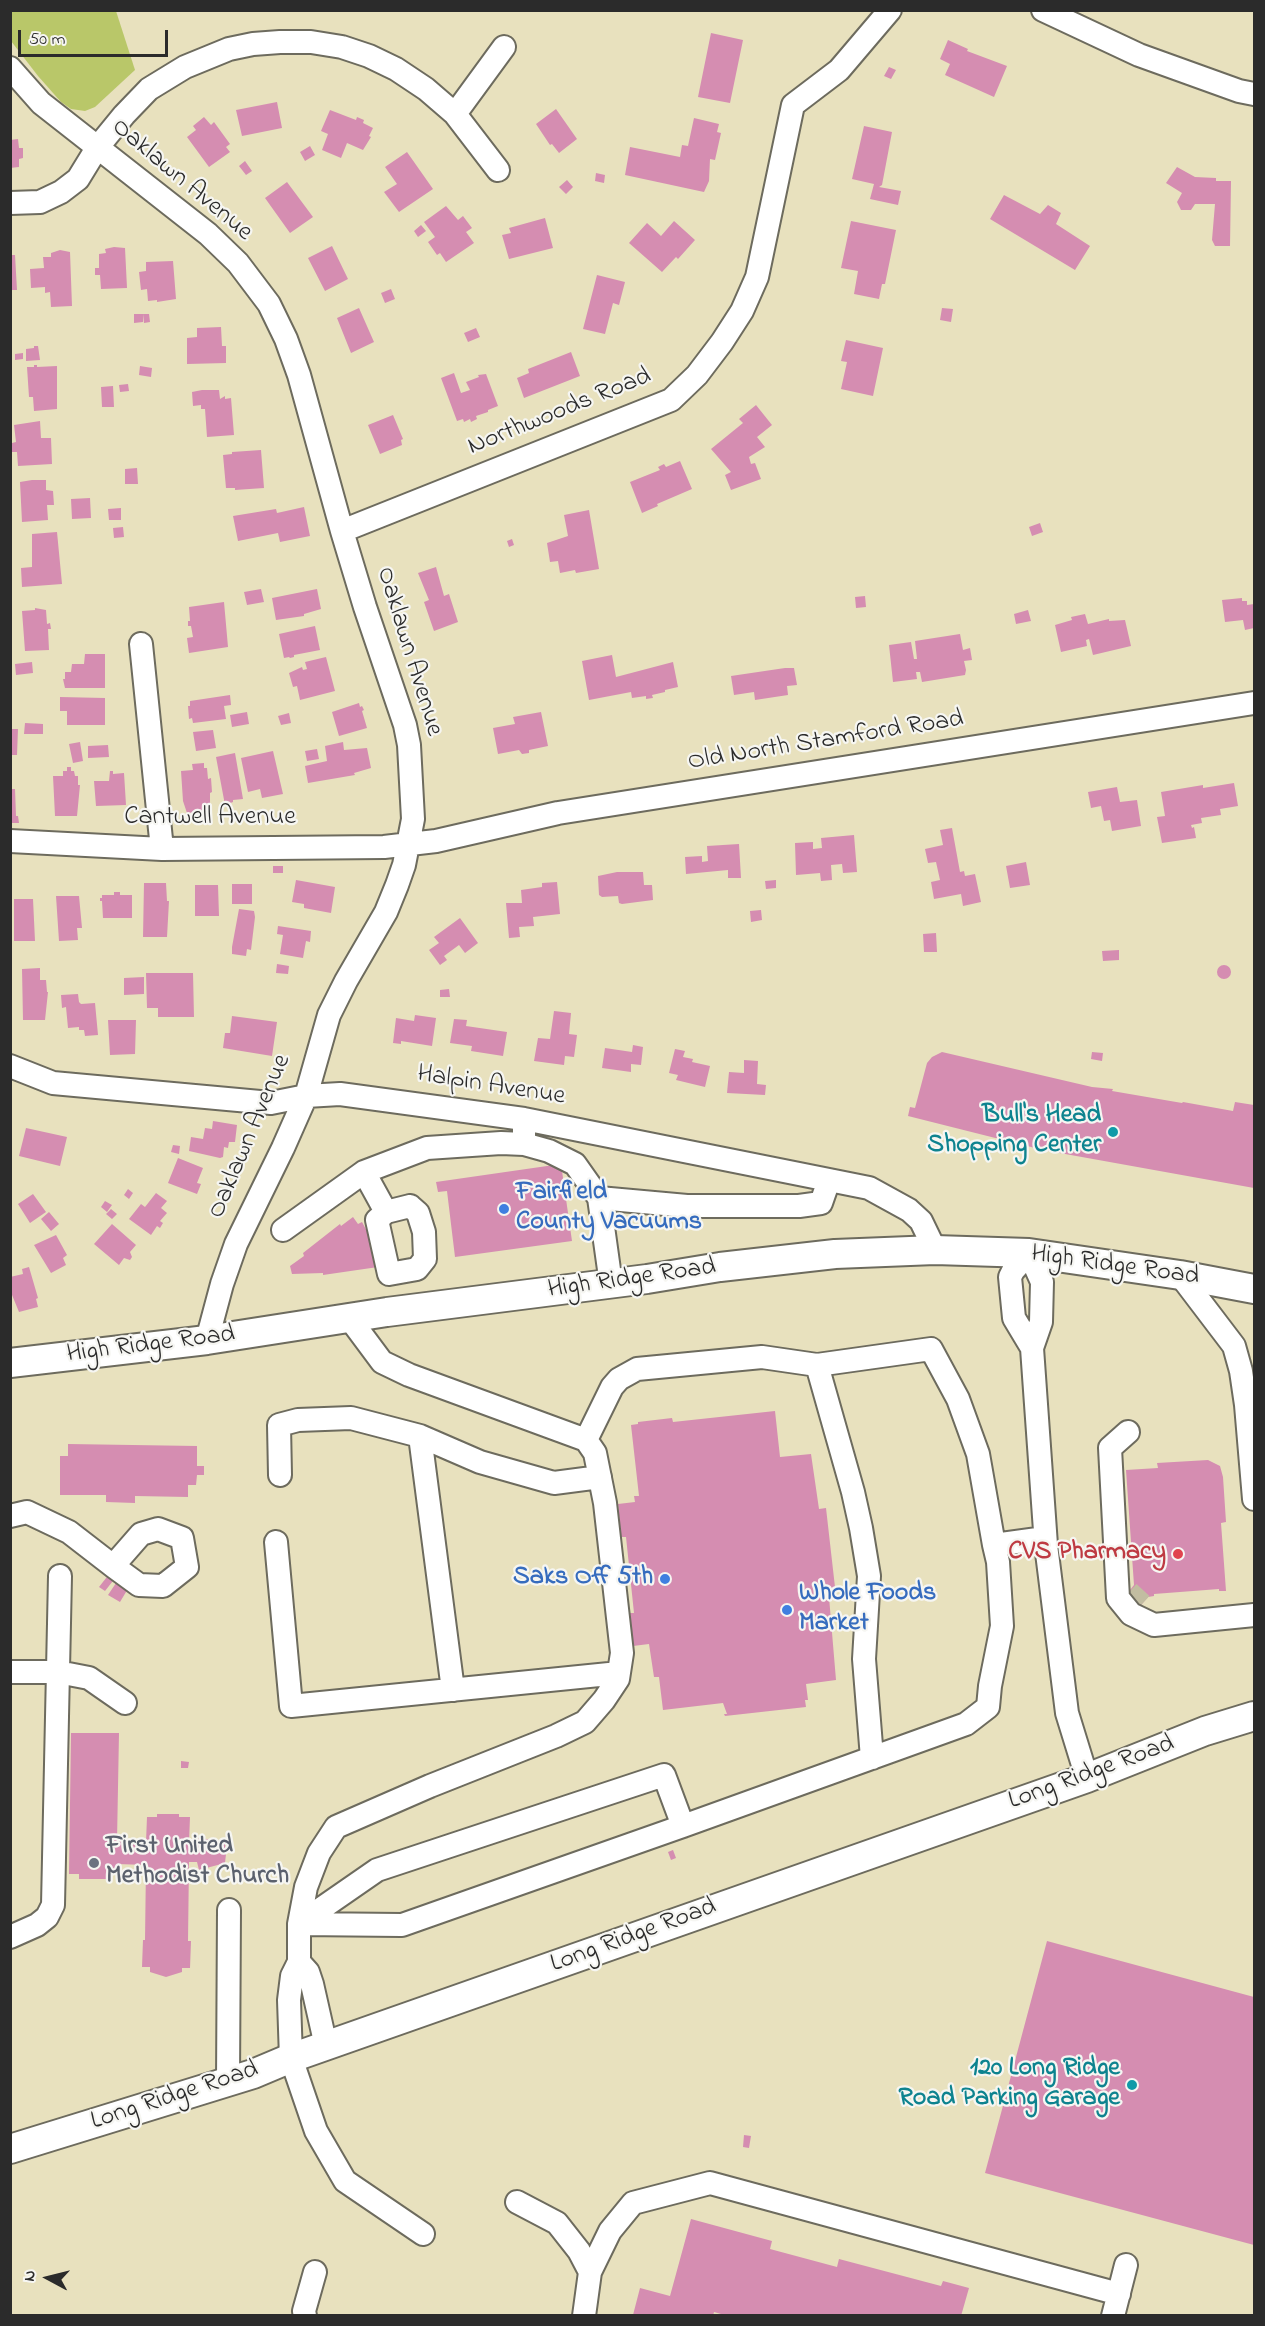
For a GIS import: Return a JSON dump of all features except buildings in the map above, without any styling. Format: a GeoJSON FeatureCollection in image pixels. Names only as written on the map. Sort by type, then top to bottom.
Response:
{"type":"FeatureCollection","features":[{"type":"Feature","properties":{"kind":"main road","name":"High Ridge Road"},"geometry":{"type":"LineString","coordinates":[[10,1363],[207,1340],[412,1309],[611,1284],[720,1267],[835,1254],[935,1250],[1029,1253],[1180,1275],[1254,1289]]}},
{"type":"Feature","properties":{"kind":"main road","name":"Long Ridge Road"},"geometry":{"type":"LineString","coordinates":[[10,2150],[228,2082],[832,1866],[1087,1778],[1205,1731],[1254,1716]]}},
{"type":"Feature","properties":{"kind":"street","name":"Northwoods Road"},"geometry":{"type":"LineString","coordinates":[[342,531],[672,400],[697,375],[722,342],[742,310],[757,277],[794,105],[839,70],[890,10]]}},
{"type":"Feature","properties":{"kind":"street"},"geometry":{"type":"LineString","coordinates":[[1043,10],[1139,56],[1239,91],[1254,94]]}},
{"type":"Feature","properties":{"kind":"street"},"geometry":{"type":"LineString","coordinates":[[10,203],[40,202],[61,192],[78,178],[97,148],[123,115],[149,89],[185,67],[209,56],[253,44],[311,42],[342,47],[369,56],[396,69],[426,89],[455,114],[498,170]]}},
{"type":"Feature","properties":{"kind":"street"},"geometry":{"type":"LineString","coordinates":[[455,114],[504,47]]}},
{"type":"Feature","properties":{"kind":"street","name":"Oaklawn Avenue"},"geometry":{"type":"LineString","coordinates":[[10,68],[41,103],[208,234],[238,263],[269,304],[286,339],[299,375],[364,607],[405,725],[413,796],[413,819],[404,865],[386,912],[346,981],[330,1015],[306,1096],[236,1244],[222,1284],[207,1340]]}},
{"type":"Feature","properties":{"kind":"street"},"geometry":{"type":"LineString","coordinates":[[141,644],[162,849]]}},
{"type":"Feature","properties":{"kind":"street","name":"Old North Stamford Road"},"geometry":{"type":"LineString","coordinates":[[408,844],[436,841],[558,813],[1254,703]]}},
{"type":"Feature","properties":{"kind":"street","name":"Cantwell Avenue"},"geometry":{"type":"LineString","coordinates":[[10,842],[162,849],[384,847],[408,844]]}},
{"type":"Feature","properties":{"kind":"street","name":"Halpin Avenue"},"geometry":{"type":"LineString","coordinates":[[10,1065],[53,1083],[271,1103],[306,1096],[340,1094],[524,1119],[869,1188],[909,1210],[921,1221],[935,1250]]}},
{"type":"Feature","properties":{"kind":"street"},"geometry":{"type":"LineString","coordinates":[[524,1119],[524,1144]]}},
{"type":"Feature","properties":{"kind":"street"},"geometry":{"type":"LineString","coordinates":[[283,1230],[364,1172],[427,1148],[501,1143],[524,1144],[549,1150],[575,1164],[599,1198],[611,1284]]}},
{"type":"Feature","properties":{"kind":"street"},"geometry":{"type":"LineString","coordinates":[[364,1172],[386,1212]]}},
{"type":"Feature","properties":{"kind":"street"},"geometry":{"type":"LineString","coordinates":[[599,1198],[687,1206],[799,1206],[821,1203],[829,1180]]}},
{"type":"Feature","properties":{"kind":"street"},"geometry":{"type":"LineString","coordinates":[[410,1206],[418,1213],[424,1232],[425,1258],[417,1269],[406,1272],[389,1274],[377,1220],[386,1212],[410,1206]]}},
{"type":"Feature","properties":{"kind":"street"},"geometry":{"type":"LineString","coordinates":[[1032,1348],[1014,1318],[1010,1277],[1029,1253],[1042,1282],[1041,1322],[1032,1348],[1045,1538],[1067,1713],[1087,1778]]}},
{"type":"Feature","properties":{"kind":"street"},"geometry":{"type":"LineString","coordinates":[[406,1272],[412,1309]]}},
{"type":"Feature","properties":{"kind":"street"},"geometry":{"type":"LineString","coordinates":[[1180,1275],[1234,1346],[1248,1372],[1254,1499]]}},
{"type":"Feature","properties":{"kind":"street"},"geometry":{"type":"LineString","coordinates":[[350,1319],[382,1362],[409,1375],[586,1440],[596,1453],[605,1503],[622,1653],[618,1679],[585,1722],[336,1827],[319,1853],[306,1887],[299,1924],[299,1962],[292,1977],[289,2000],[291,2058],[316,2131],[345,2181],[423,2234]]}},
{"type":"Feature","properties":{"kind":"street"},"geometry":{"type":"LineString","coordinates":[[299,1924],[402,1925],[966,1724],[988,1707],[1002,1626],[998,1562],[978,1454],[958,1400],[931,1349],[817,1365],[762,1357],[637,1369],[619,1379],[612,1387],[586,1440]]}},
{"type":"Feature","properties":{"kind":"street"},"geometry":{"type":"LineString","coordinates":[[817,1365],[855,1501],[869,1576],[864,1659],[872,1758]]}},
{"type":"Feature","properties":{"kind":"street"},"geometry":{"type":"LineString","coordinates":[[280,1474],[279,1425],[297,1420],[351,1418],[420,1436],[480,1462],[554,1483],[600,1477]]}},
{"type":"Feature","properties":{"kind":"street"},"geometry":{"type":"LineString","coordinates":[[1128,1432],[1110,1448],[1131,1614],[1154,1625],[1254,1615]]}},
{"type":"Feature","properties":{"kind":"street"},"geometry":{"type":"LineString","coordinates":[[420,1436],[453,1690]]}},
{"type":"Feature","properties":{"kind":"street"},"geometry":{"type":"LineString","coordinates":[[10,1516],[27,1512],[69,1532],[113,1566]]}},
{"type":"Feature","properties":{"kind":"street"},"geometry":{"type":"LineString","coordinates":[[994,1545],[1045,1538]]}},
{"type":"Feature","properties":{"kind":"street"},"geometry":{"type":"LineString","coordinates":[[276,1542],[291,1706],[619,1673]]}},
{"type":"Feature","properties":{"kind":"street"},"geometry":{"type":"LineString","coordinates":[[10,1937],[37,1925],[47,1917],[53,1905],[60,1576]]}},
{"type":"Feature","properties":{"kind":"street"},"geometry":{"type":"LineString","coordinates":[[10,1672],[58,1672],[89,1678],[103,1685],[125,1703]]}},
{"type":"Feature","properties":{"kind":"street"},"geometry":{"type":"LineString","coordinates":[[299,1924],[376,1870],[664,1775],[683,1826]]}},
{"type":"Feature","properties":{"kind":"street"},"geometry":{"type":"LineString","coordinates":[[228,2082],[229,1910]]}},
{"type":"Feature","properties":{"kind":"street"},"geometry":{"type":"LineString","coordinates":[[299,1962],[308,1972],[312,1984],[326,2046]]}},
{"type":"Feature","properties":{"kind":"street"},"geometry":{"type":"LineString","coordinates":[[584,2316],[590,2272],[610,2231],[633,2203],[710,2183],[1119,2294]]}},
{"type":"Feature","properties":{"kind":"street"},"geometry":{"type":"LineString","coordinates":[[516,2202],[557,2223],[579,2251],[590,2272]]}},
{"type":"Feature","properties":{"kind":"street"},"geometry":{"type":"LineString","coordinates":[[1113,2316],[1126,2265]]}},
{"type":"Feature","properties":{"kind":"street"},"geometry":{"type":"LineString","coordinates":[[305,2316],[304,2311],[315,2272]]}},
{"type":"Feature","properties":{"kind":"green space"},"geometry":{"type":"Polygon","coordinates":[[[11,10],[116,11],[135,70],[95,107],[85,111],[71,109],[61,102],[38,76],[11,41],[11,10]]]}},
{"type":"Feature","properties":{"kind":"tunnel"},"geometry":{"type":"LineString","coordinates":[[1129,1592],[1142,1604]]}},
{"type":"Feature","properties":{"kind":"place","name":"Bull's Head Shopping Center"},"geometry":{"type":"Point","coordinates":[1113,1132]}},
{"type":"Feature","properties":{"kind":"place","name":"Fairfield County Vacuums"},"geometry":{"type":"Point","coordinates":[504,1209]}},
{"type":"Feature","properties":{"kind":"place","name":"CVS Pharmacy"},"geometry":{"type":"Point","coordinates":[1178,1554]}},
{"type":"Feature","properties":{"kind":"place","name":"Saks Off 5th"},"geometry":{"type":"Point","coordinates":[665,1579]}},
{"type":"Feature","properties":{"kind":"place","name":"Whole Foods Market"},"geometry":{"type":"Point","coordinates":[787,1610]}},
{"type":"Feature","properties":{"kind":"place","name":"First United Methodist Church"},"geometry":{"type":"Point","coordinates":[94,1863]}},
{"type":"Feature","properties":{"kind":"place","name":"120 Long Ridge Road Parking Garage"},"geometry":{"type":"Point","coordinates":[1132,2085]}}]}
